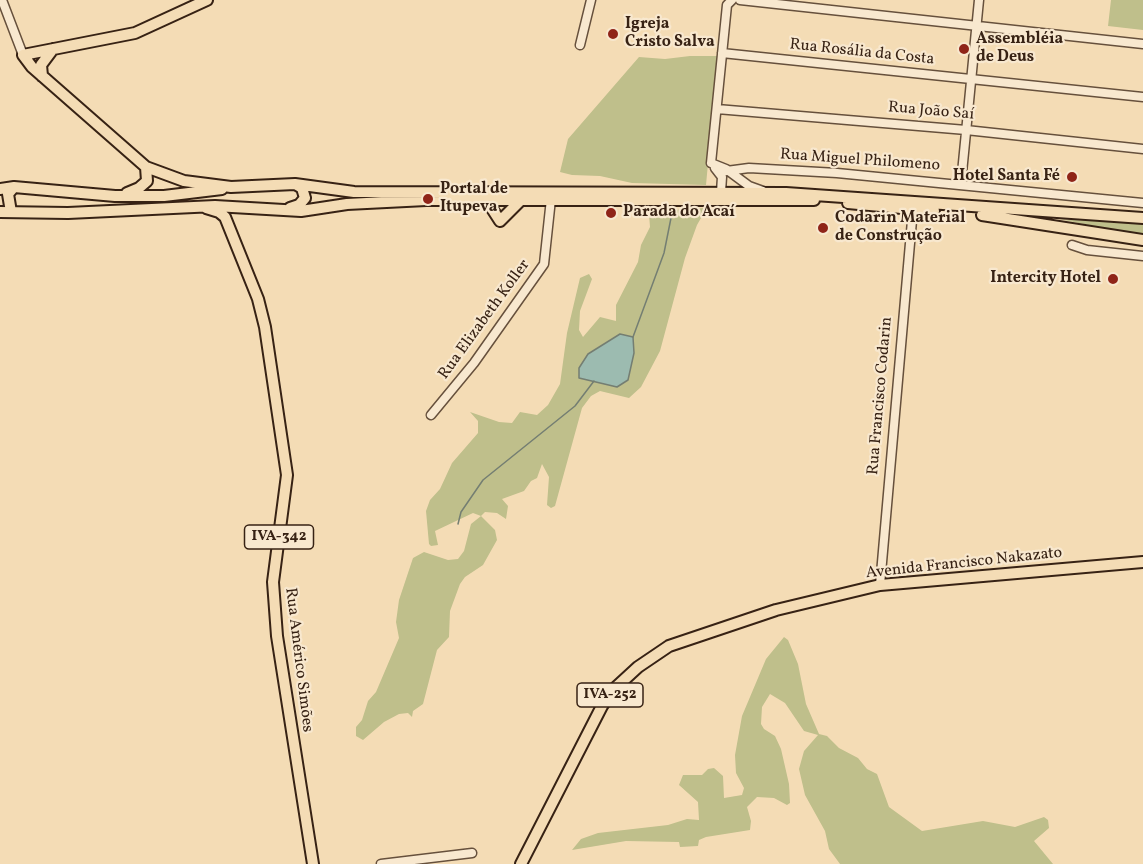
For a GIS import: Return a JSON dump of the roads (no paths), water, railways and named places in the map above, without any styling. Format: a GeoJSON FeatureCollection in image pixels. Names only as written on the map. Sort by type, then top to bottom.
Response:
{"type":"FeatureCollection","features":[{"type":"Feature","properties":{"kind":"main road"},"geometry":{"type":"LineString","coordinates":[[23,55],[135,33],[207,0]]}},
{"type":"Feature","properties":{"kind":"main road"},"geometry":{"type":"LineString","coordinates":[[42,76],[41,65],[53,49]]}},
{"type":"Feature","properties":{"kind":"main road"},"geometry":{"type":"LineString","coordinates":[[23,55],[42,76],[146,166],[184,181],[231,187]]}},
{"type":"Feature","properties":{"kind":"main road"},"geometry":{"type":"LineString","coordinates":[[115,196],[130,192],[144,184],[148,177],[146,166]]}},
{"type":"Feature","properties":{"kind":"main road"},"geometry":{"type":"LineString","coordinates":[[284,210],[303,202],[304,193],[296,184]]}},
{"type":"Feature","properties":{"kind":"main road"},"geometry":{"type":"LineString","coordinates":[[0,189],[14,187],[115,196],[183,194],[231,187],[296,184],[354,192],[768,192],[1143,218]]}},
{"type":"Feature","properties":{"kind":"main road"},"geometry":{"type":"LineString","coordinates":[[14,187],[8,194],[5,212],[68,213],[224,206],[301,211],[347,204],[397,201],[522,199],[812,200],[995,217],[1143,240]]}},
{"type":"Feature","properties":{"kind":"main road"},"geometry":{"type":"LineString","coordinates":[[479,200],[489,204],[500,221],[522,199]]}},
{"type":"Feature","properties":{"kind":"main road"},"geometry":{"type":"LineString","coordinates":[[201,207],[219,212],[225,217],[229,212],[244,208]]}},
{"type":"Feature","properties":{"kind":"main road","name":"Rua Américo Simões"},"geometry":{"type":"LineString","coordinates":[[225,217],[262,313],[287,475],[273,582],[277,636],[313,864]]}},
{"type":"Feature","properties":{"kind":"main road","name":"Avenida Francisco Nakazato"},"geometry":{"type":"LineString","coordinates":[[521,864],[602,706],[613,690],[653,655],[687,639],[776,610],[880,585],[1143,562]]}},
{"type":"Feature","properties":{"kind":"street"},"geometry":{"type":"LineString","coordinates":[[3,0],[23,55]]}},
{"type":"Feature","properties":{"kind":"street"},"geometry":{"type":"LineString","coordinates":[[580,45],[591,0]]}},
{"type":"Feature","properties":{"kind":"street"},"geometry":{"type":"LineString","coordinates":[[732,0],[727,5],[711,163],[748,186],[768,192]]}},
{"type":"Feature","properties":{"kind":"street"},"geometry":{"type":"LineString","coordinates":[[740,0],[790,3],[1143,44]]}},
{"type":"Feature","properties":{"kind":"street"},"geometry":{"type":"LineString","coordinates":[[961,183],[979,0]]}},
{"type":"Feature","properties":{"kind":"street","name":"Rua Rosália da Costa"},"geometry":{"type":"LineString","coordinates":[[722,53],[1143,97]]}},
{"type":"Feature","properties":{"kind":"street","name":"Rua João Saí"},"geometry":{"type":"LineString","coordinates":[[717,109],[966,130],[1143,149]]}},
{"type":"Feature","properties":{"kind":"street"},"geometry":{"type":"LineString","coordinates":[[721,192],[723,170]]}},
{"type":"Feature","properties":{"kind":"street","name":"Rua Miguel Philomeno"},"geometry":{"type":"LineString","coordinates":[[723,170],[837,173],[961,183],[1143,203]]}},
{"type":"Feature","properties":{"kind":"street","name":"Rua Elizabeth Koller"},"geometry":{"type":"LineString","coordinates":[[431,415],[474,363],[544,264],[550,199]]}},
{"type":"Feature","properties":{"kind":"street","name":"Rua Francisco Codarin"},"geometry":{"type":"LineString","coordinates":[[880,585],[913,209]]}},
{"type":"Feature","properties":{"kind":"street"},"geometry":{"type":"LineString","coordinates":[[1072,245],[1087,250],[1143,256]]}},
{"type":"Feature","properties":{"kind":"street"},"geometry":{"type":"LineString","coordinates":[[381,864],[472,853]]}},
{"type":"Feature","properties":{"kind":"water"},"geometry":{"type":"Polygon","coordinates":[[[620,334],[633,337],[634,353],[628,380],[617,387],[579,378],[579,368],[588,354],[620,334]]]}},
{"type":"Feature","properties":{"kind":"waterway"},"geometry":{"type":"LineString","coordinates":[[633,337],[664,253],[671,218]]}},
{"type":"Feature","properties":{"kind":"waterway"},"geometry":{"type":"LineString","coordinates":[[458,524],[461,512],[483,480],[575,406],[594,381]]}},
{"type":"Feature","properties":{"kind":"place","name":"Igreja Cristo Salva"},"geometry":{"type":"Point","coordinates":[613,34]}},
{"type":"Feature","properties":{"kind":"place","name":"Assembléia de Deus"},"geometry":{"type":"Point","coordinates":[964,49]}},
{"type":"Feature","properties":{"kind":"place","name":"Hotel Santa Fé"},"geometry":{"type":"Point","coordinates":[1072,177]}},
{"type":"Feature","properties":{"kind":"place","name":"Portal de Itupeva"},"geometry":{"type":"Point","coordinates":[428,199]}},
{"type":"Feature","properties":{"kind":"place","name":"Parada do Acaí"},"geometry":{"type":"Point","coordinates":[611,213]}},
{"type":"Feature","properties":{"kind":"place","name":"Codarin Material de Construção"},"geometry":{"type":"Point","coordinates":[823,228]}},
{"type":"Feature","properties":{"kind":"place","name":"Intercity Hotel"},"geometry":{"type":"Point","coordinates":[1113,279]}}]}
